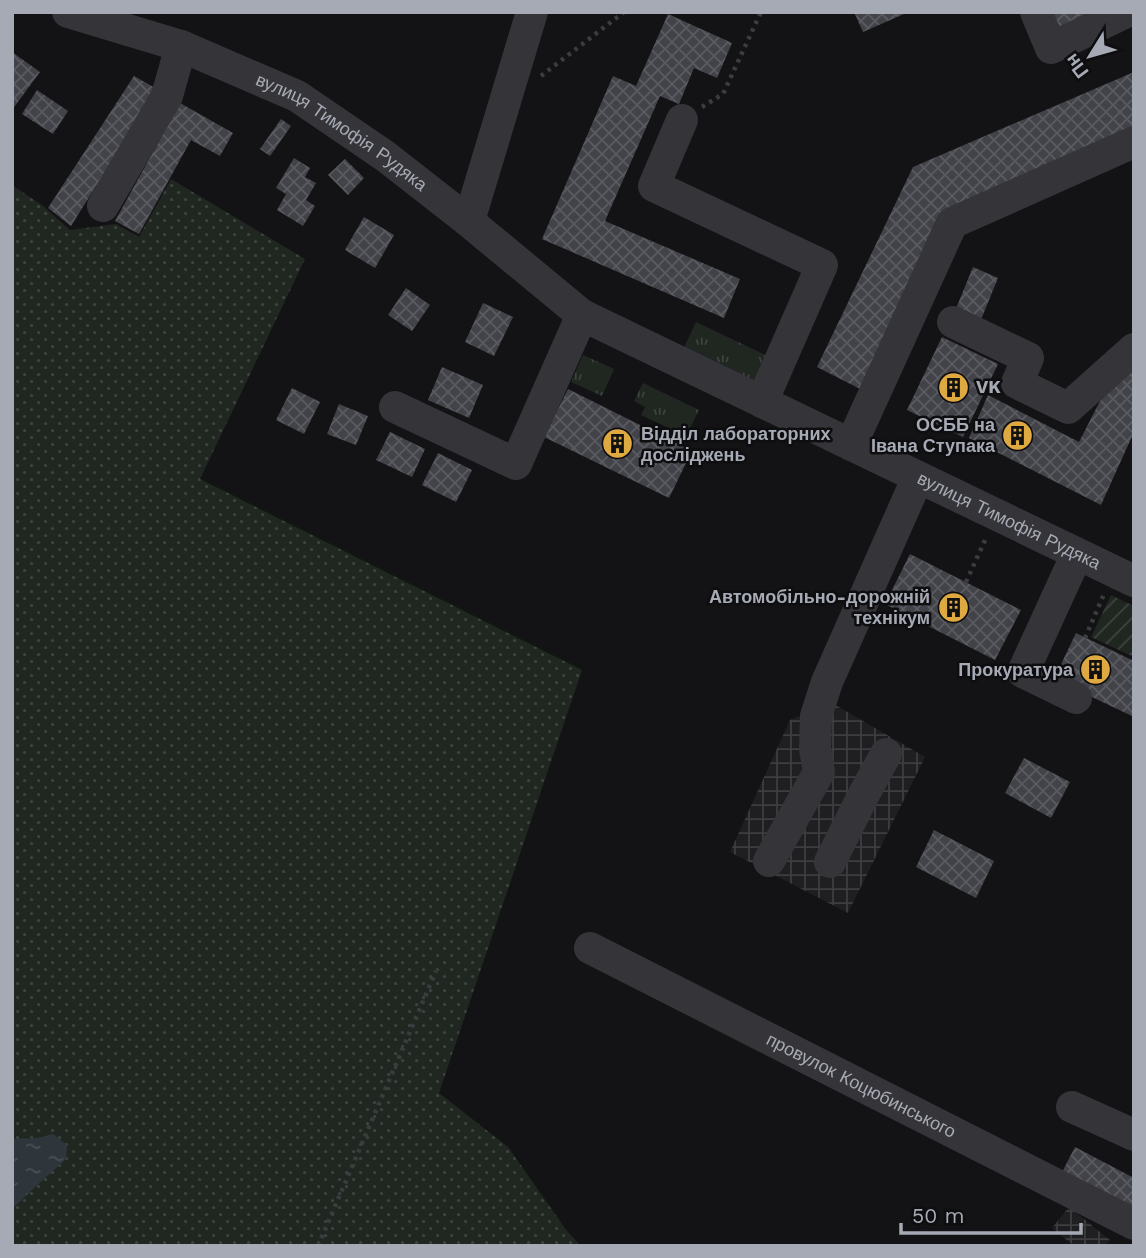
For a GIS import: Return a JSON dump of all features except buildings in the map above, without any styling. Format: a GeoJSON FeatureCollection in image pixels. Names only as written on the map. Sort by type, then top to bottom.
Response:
{"type":"FeatureCollection","features":[{"type":"Feature","properties":{"kind":"street"},"geometry":{"type":"LineString","coordinates":[[467,220],[532,12]]}},
{"type":"Feature","properties":{"kind":"street"},"geometry":{"type":"LineString","coordinates":[[1036,12],[1051,48],[1126,12]]}},
{"type":"Feature","properties":{"kind":"street","name":"вулиця Тимофія Рудяка"},"geometry":{"type":"LineString","coordinates":[[81,14],[181,46],[297,96],[385,156],[582,315],[1077,554],[1121,584]]}},
{"type":"Feature","properties":{"kind":"street"},"geometry":{"type":"LineString","coordinates":[[103,205],[167,96],[181,46]]}},
{"type":"Feature","properties":{"kind":"street"},"geometry":{"type":"LineString","coordinates":[[682,120],[654,186],[822,265],[762,402]]}},
{"type":"Feature","properties":{"kind":"street"},"geometry":{"type":"LineString","coordinates":[[851,445],[952,223],[1134,142]]}},
{"type":"Feature","properties":{"kind":"street"},"geometry":{"type":"LineString","coordinates":[[395,407],[516,464],[582,315]]}},
{"type":"Feature","properties":{"kind":"street"},"geometry":{"type":"LineString","coordinates":[[953,322],[1028,358],[1017,383],[1068,408],[1134,349]]}},
{"type":"Feature","properties":{"kind":"street"},"geometry":{"type":"LineString","coordinates":[[769,861],[819,772],[815,749],[816,716],[827,682],[918,477]]}},
{"type":"Feature","properties":{"kind":"street"},"geometry":{"type":"LineString","coordinates":[[1076,698],[1023,672],[1077,554]]}},
{"type":"Feature","properties":{"kind":"street"},"geometry":{"type":"LineString","coordinates":[[830,862],[886,754]]}},
{"type":"Feature","properties":{"kind":"street"},"geometry":{"type":"LineString","coordinates":[[819,772],[864,794]]}},
{"type":"Feature","properties":{"kind":"street","name":"провулок Коцюбинського"},"geometry":{"type":"LineString","coordinates":[[590,948],[1134,1224]]}},
{"type":"Feature","properties":{"kind":"street"},"geometry":{"type":"LineString","coordinates":[[1072,1107],[1134,1135]]}},
{"type":"Feature","properties":{"kind":"path"},"geometry":{"type":"LineString","coordinates":[[537,79],[624,12]]}},
{"type":"Feature","properties":{"kind":"path"},"geometry":{"type":"LineString","coordinates":[[682,120],[723,94],[761,12]]}},
{"type":"Feature","properties":{"kind":"path"},"geometry":{"type":"LineString","coordinates":[[966,582],[989,530]]}},
{"type":"Feature","properties":{"kind":"path"},"geometry":{"type":"LineString","coordinates":[[1085,638],[1121,584]]}},
{"type":"Feature","properties":{"kind":"path"},"geometry":{"type":"LineString","coordinates":[[318,1246],[436,971]]}},
{"type":"Feature","properties":{"kind":"shaded area"},"geometry":{"type":"Polygon","coordinates":[[[832,703],[925,757],[848,913],[730,852],[790,720],[832,703]]]}},
{"type":"Feature","properties":{"kind":"shaded area"},"geometry":{"type":"Polygon","coordinates":[[[1069,1207],[1110,1240],[1105,1246],[1074,1246],[1052,1228],[1069,1207]]]}},
{"type":"Feature","properties":{"kind":"green space"},"geometry":{"type":"Polygon","coordinates":[[[171,179],[305,259],[200,479],[582,670],[439,1093],[508,1147],[567,1231],[581,1246],[12,1246],[12,185],[43,206],[70,230],[116,224],[139,237],[171,179]]]}},
{"type":"Feature","properties":{"kind":"green space"},"geometry":{"type":"Polygon","coordinates":[[[696,322],[772,358],[757,390],[681,354],[696,322]]]}},
{"type":"Feature","properties":{"kind":"green space"},"geometry":{"type":"Polygon","coordinates":[[[583,355],[614,369],[602,396],[571,382],[583,355]]]}},
{"type":"Feature","properties":{"kind":"green space"},"geometry":{"type":"Polygon","coordinates":[[[643,383],[699,410],[686,436],[641,415],[645,407],[634,401],[643,383]]]}},
{"type":"Feature","properties":{"kind":"green space"},"geometry":{"type":"Polygon","coordinates":[[[1111,595],[1134,606],[1134,657],[1091,637],[1111,595]]]}},
{"type":"Feature","properties":{"kind":"water"},"geometry":{"type":"Polygon","coordinates":[[[53,1134],[67,1145],[66,1159],[12,1209],[12,1139],[38,1138],[53,1134]]]}},
{"type":"Feature","properties":{"kind":"place","name":"VK"},"geometry":{"type":"Point","coordinates":[953,387]}},
{"type":"Feature","properties":{"kind":"place","name":"ОСББ на Івана Ступака"},"geometry":{"type":"Point","coordinates":[1018,435]}},
{"type":"Feature","properties":{"kind":"place","name":"Відділ лабораторних досліджень"},"geometry":{"type":"Point","coordinates":[618,444]}},
{"type":"Feature","properties":{"kind":"place","name":"Автомобільно-дорожній технікум"},"geometry":{"type":"Point","coordinates":[953,607]}},
{"type":"Feature","properties":{"kind":"place","name":"Прокуратура"},"geometry":{"type":"Point","coordinates":[1096,670]}}]}
